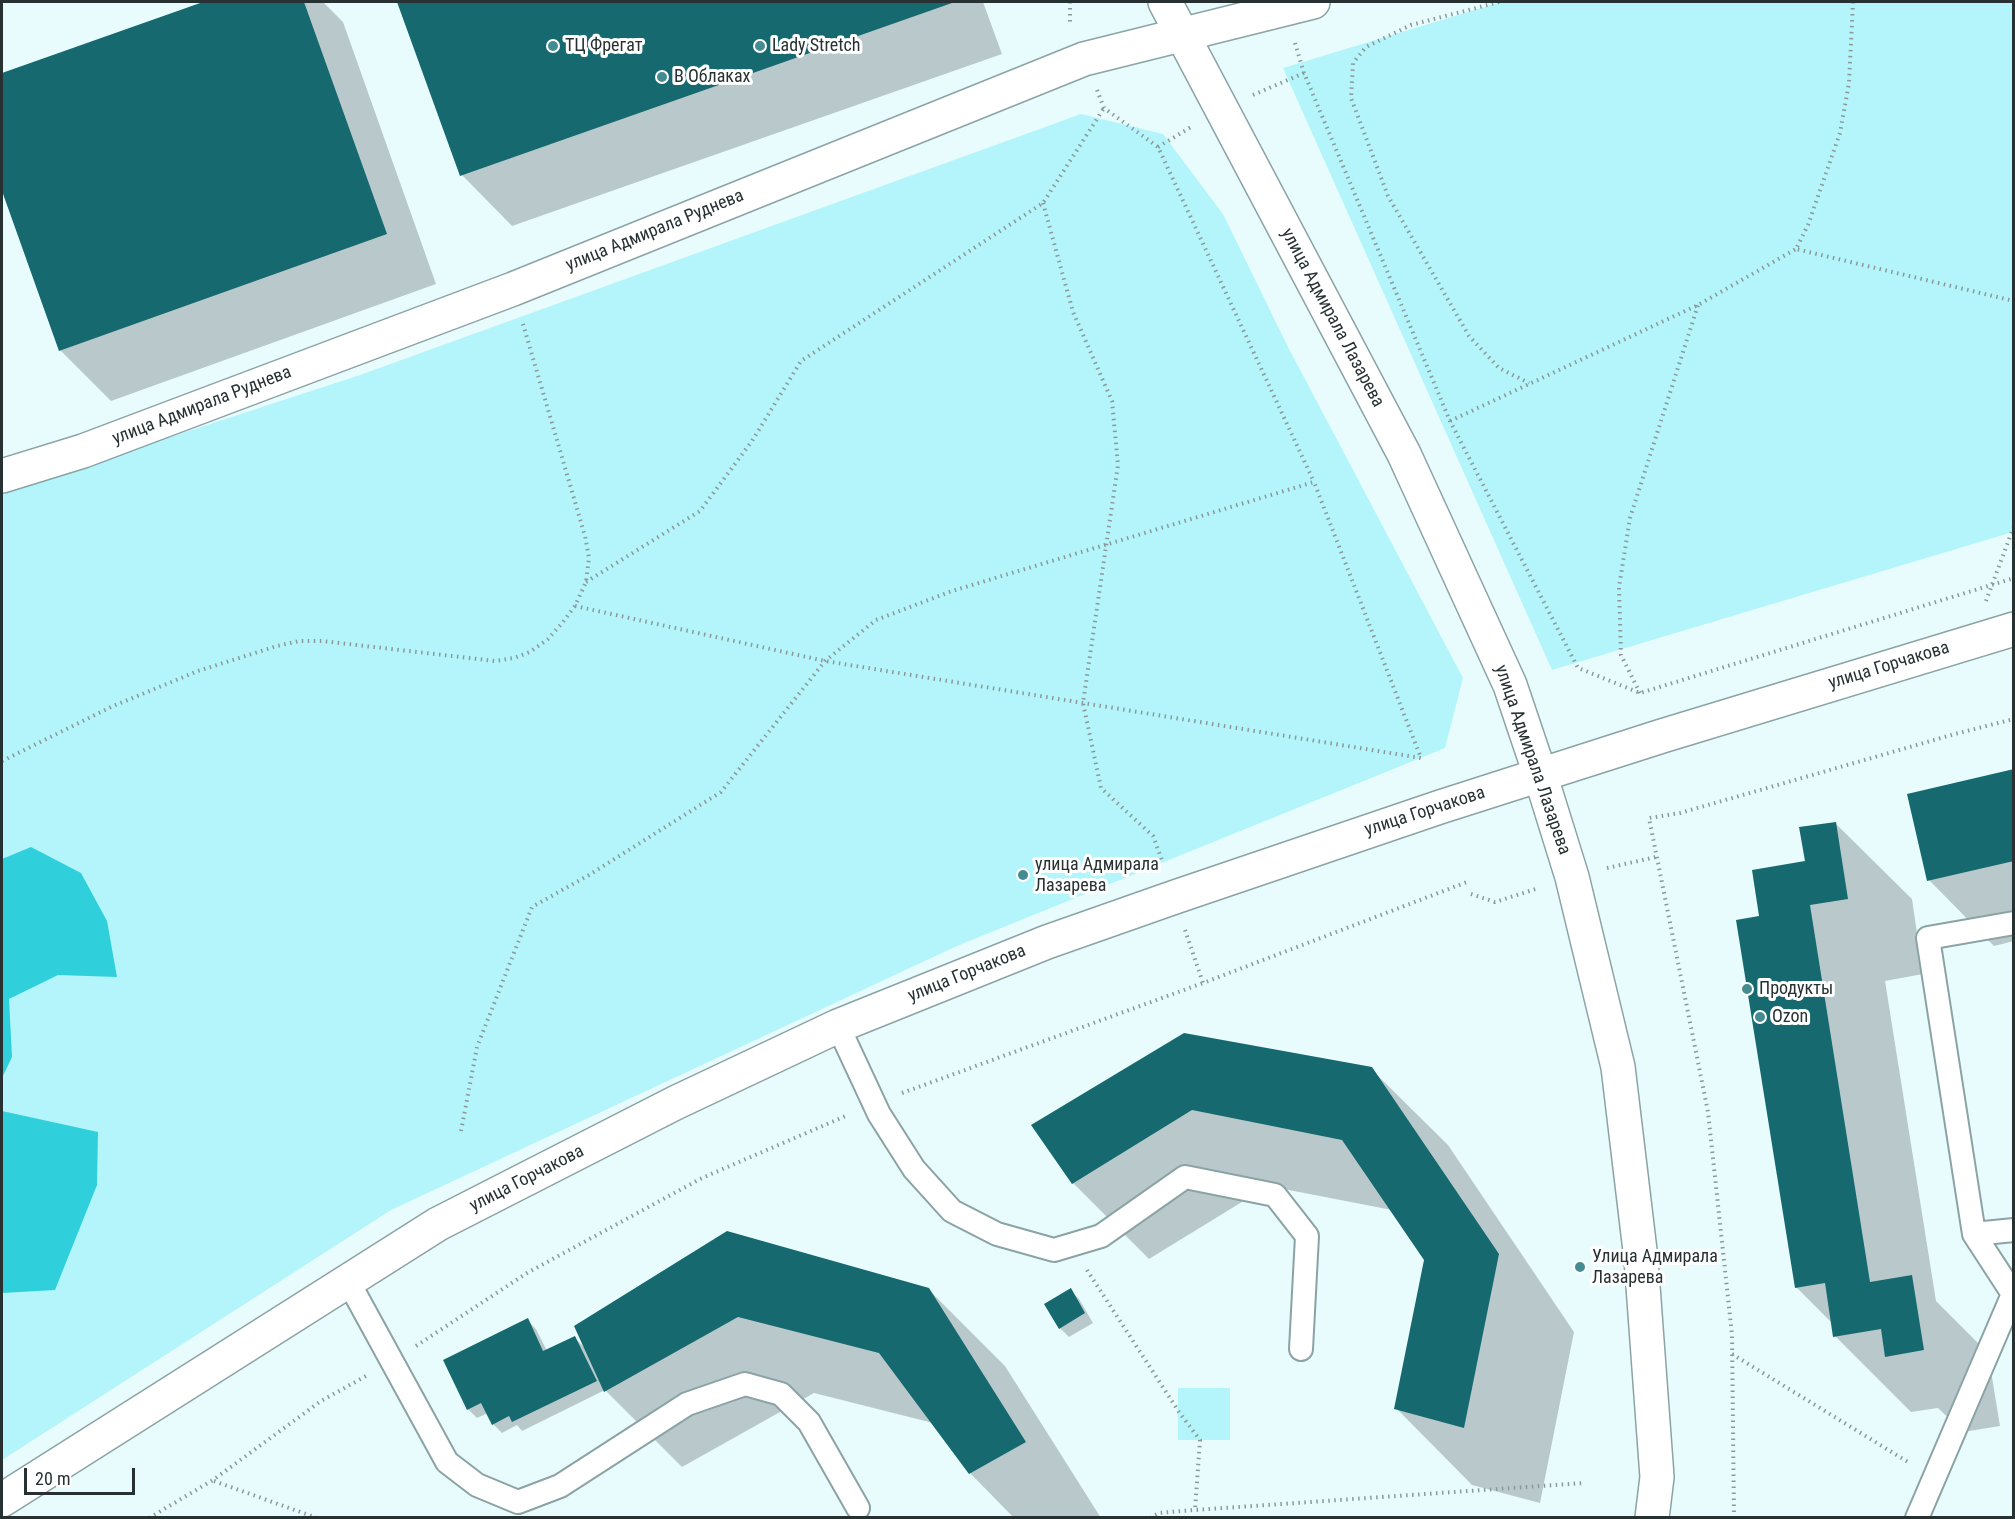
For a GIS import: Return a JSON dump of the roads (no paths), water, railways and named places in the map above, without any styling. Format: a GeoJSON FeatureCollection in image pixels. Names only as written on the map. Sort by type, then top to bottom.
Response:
{"type":"FeatureCollection","features":[{"type":"Feature","properties":{"kind":"street","name":"улица Адмирала Лазарева"},"geometry":{"type":"LineString","coordinates":[[1166,2],[1404,454],[1510,685],[1540,774],[1572,877],[1618,1067],[1642,1270],[1657,1477],[1652,1518]]}},
{"type":"Feature","properties":{"kind":"street","name":"улица Адмирала Руднева"},"geometry":{"type":"LineString","coordinates":[[2,476],[83,451],[513,289],[1084,58],[1299,5]]}},
{"type":"Feature","properties":{"kind":"street","name":"улица Горчакова"},"geometry":{"type":"LineString","coordinates":[[2,1500],[438,1224],[675,1103],[838,1026],[1014,954],[1175,897],[1540,774],[2013,629]]}},
{"type":"Feature","properties":{"kind":"lane"},"geometry":{"type":"LineString","coordinates":[[1917,1518],[2013,1294],[1974,1234],[1928,938],[2013,923]]}},
{"type":"Feature","properties":{"kind":"lane"},"geometry":{"type":"LineString","coordinates":[[838,1026],[874,1104],[914,1169],[952,1212],[998,1234],[1054,1250],[1101,1236],[1185,1177],[1275,1195],[1307,1236],[1300,1349]]}},
{"type":"Feature","properties":{"kind":"lane"},"geometry":{"type":"LineString","coordinates":[[1974,1234],[2013,1230]]}},
{"type":"Feature","properties":{"kind":"lane"},"geometry":{"type":"LineString","coordinates":[[348,1281],[447,1462],[477,1485],[518,1502],[560,1486],[687,1404],[745,1384],[781,1394],[810,1422],[858,1508]]}},
{"type":"Feature","properties":{"kind":"place","name":"ТЦ Фрегат"},"geometry":{"type":"Point","coordinates":[553,46]}},
{"type":"Feature","properties":{"kind":"place","name":"Lady Stretch"},"geometry":{"type":"Point","coordinates":[760,46]}},
{"type":"Feature","properties":{"kind":"place","name":"В Облаках"},"geometry":{"type":"Point","coordinates":[662,77]}},
{"type":"Feature","properties":{"kind":"place","name":"улица Адмирала Лазарева"},"geometry":{"type":"Point","coordinates":[1023,875]}},
{"type":"Feature","properties":{"kind":"place","name":"Продукты"},"geometry":{"type":"Point","coordinates":[1747,989]}},
{"type":"Feature","properties":{"kind":"place","name":"Ozon"},"geometry":{"type":"Point","coordinates":[1760,1017]}},
{"type":"Feature","properties":{"kind":"place","name":"Улица Адмирала Лазарева"},"geometry":{"type":"Point","coordinates":[1580,1267]}}]}
